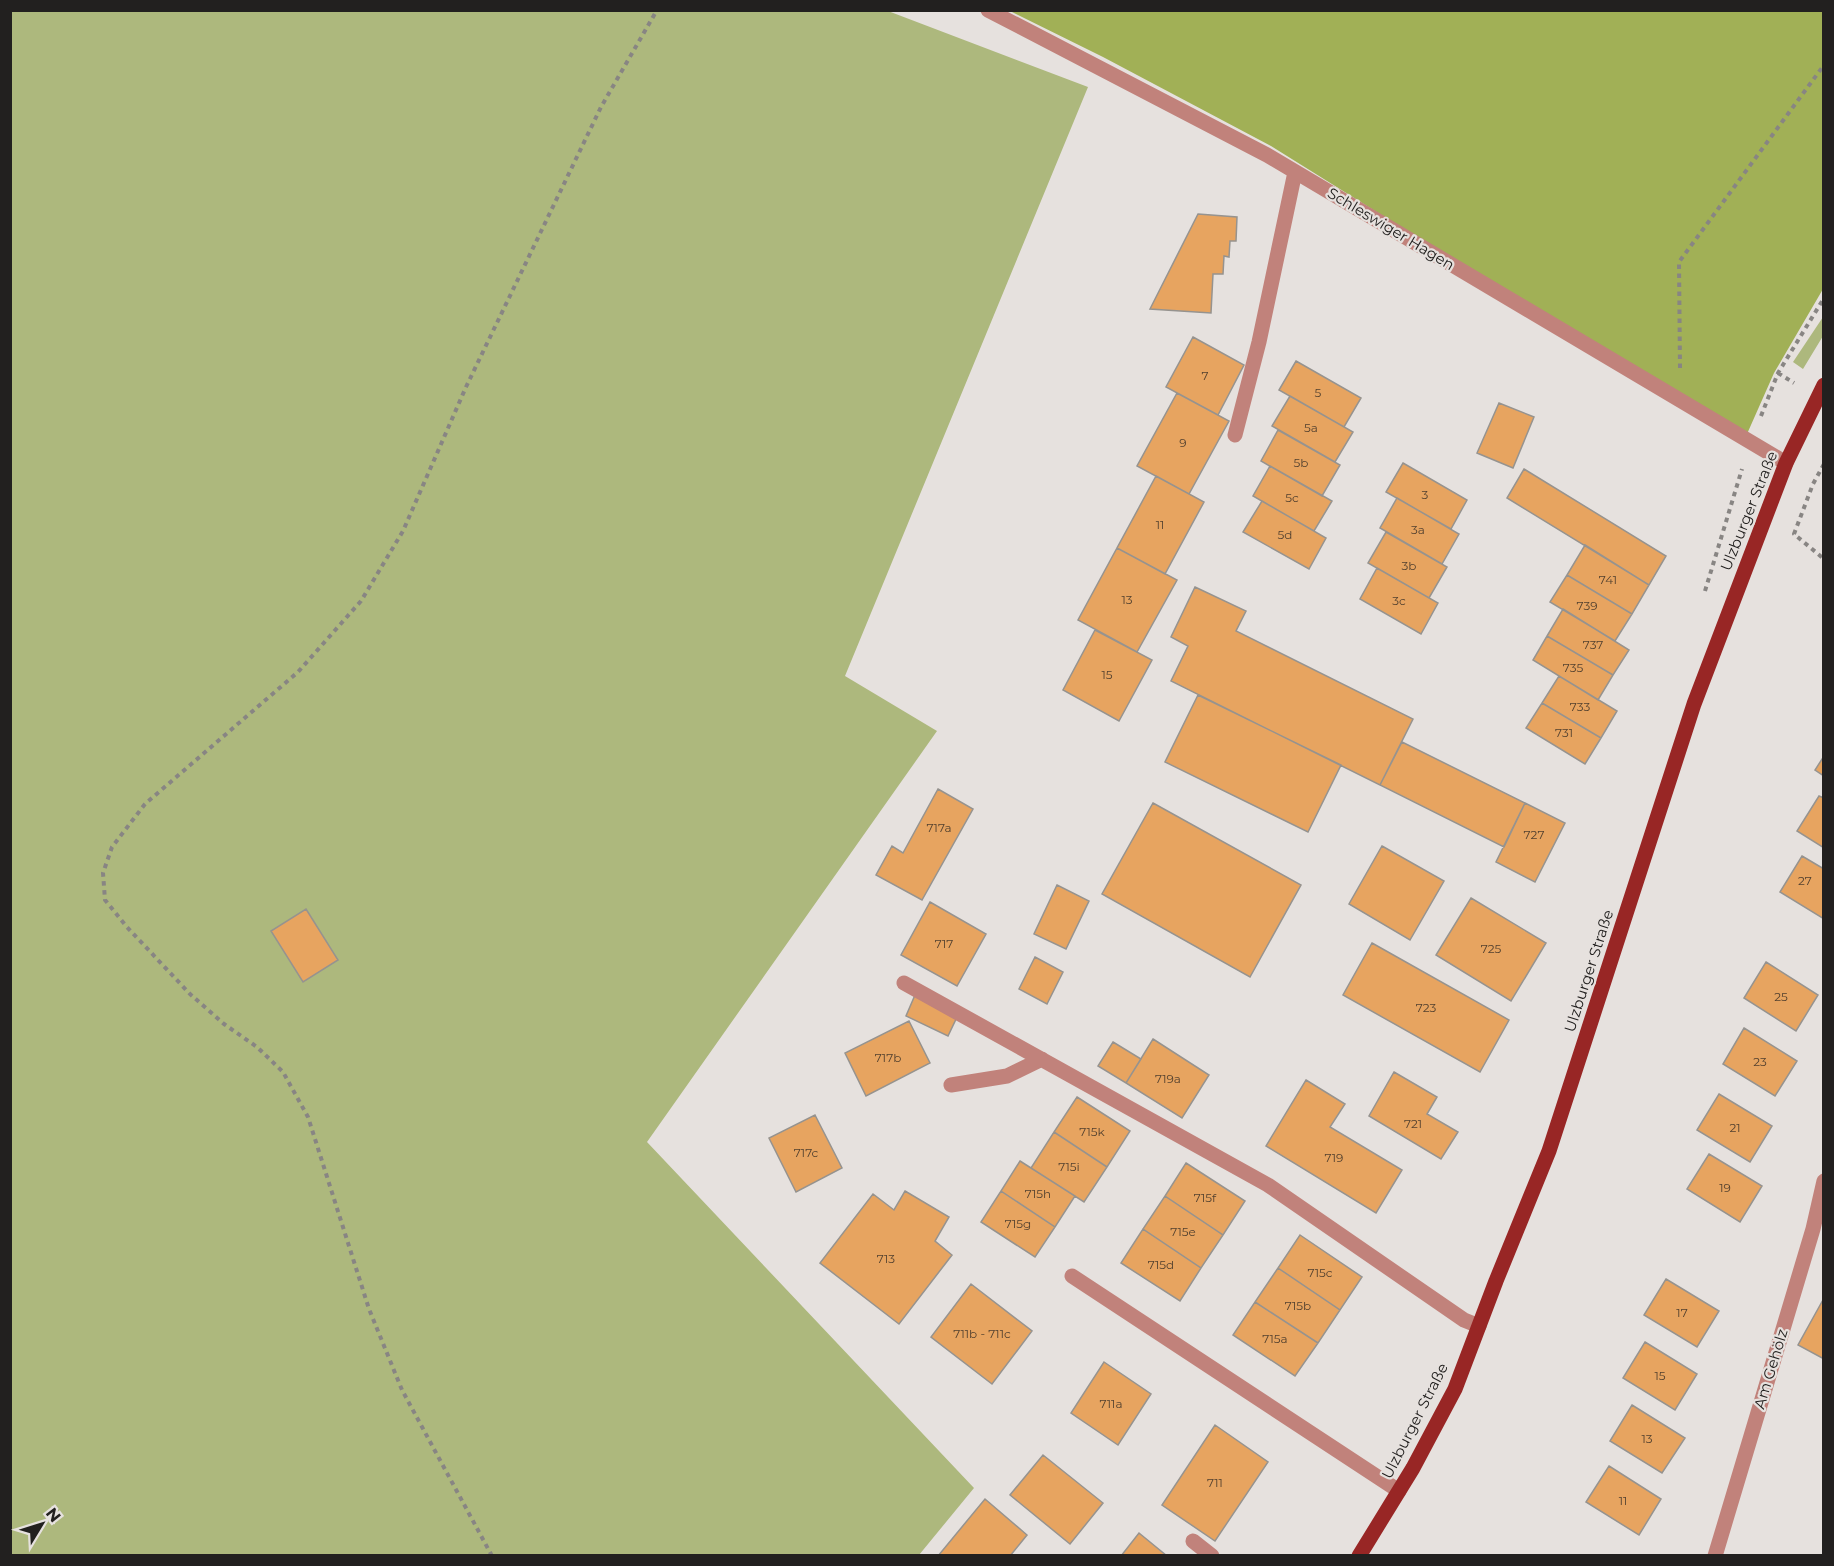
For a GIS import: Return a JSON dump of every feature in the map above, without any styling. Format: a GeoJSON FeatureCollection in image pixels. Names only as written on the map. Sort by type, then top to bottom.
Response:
{"type":"FeatureCollection","features":[{"type":"Feature","properties":{"kind":"main road","name":"Ulzburger Straße"},"geometry":{"type":"LineString","coordinates":[[1359,1556],[1399,1491],[1455,1389],[1549,1151],[1694,704],[1786,463],[1824,385]]}},
{"type":"Feature","properties":{"kind":"street","name":"Schleswiger Hagen"},"geometry":{"type":"LineString","coordinates":[[988,10],[1295,172],[1786,463]]}},
{"type":"Feature","properties":{"kind":"street"},"geometry":{"type":"LineString","coordinates":[[1235,435],[1259,342],[1295,172]]}},
{"type":"Feature","properties":{"kind":"street"},"geometry":{"type":"LineString","coordinates":[[904,983],[1268,1185],[1464,1320],[1479,1326]]}},
{"type":"Feature","properties":{"kind":"street"},"geometry":{"type":"LineString","coordinates":[[951,1085],[1007,1076],[1042,1059]]}},
{"type":"Feature","properties":{"kind":"street","name":"Am Gehölz"},"geometry":{"type":"LineString","coordinates":[[1715,1556],[1818,1232],[1824,1181]]}},
{"type":"Feature","properties":{"kind":"street"},"geometry":{"type":"LineString","coordinates":[[1072,1276],[1399,1491]]}},
{"type":"Feature","properties":{"kind":"street"},"geometry":{"type":"LineString","coordinates":[[1193,1541],[1212,1556]]}},
{"type":"Feature","properties":{"kind":"path"},"geometry":{"type":"LineString","coordinates":[[492,1556],[402,1390],[369,1309],[308,1117],[283,1072],[257,1047],[224,1024],[190,994],[126,926],[105,900],[103,873],[112,847],[145,804],[298,672],[361,601],[403,531],[466,387],[602,107],[657,10]]}},
{"type":"Feature","properties":{"kind":"path"},"geometry":{"type":"LineString","coordinates":[[1681,402],[1679,262],[1824,65]]}},
{"type":"Feature","properties":{"kind":"path"},"geometry":{"type":"LineString","coordinates":[[1750,443],[1778,373],[1824,298]]}},
{"type":"Feature","properties":{"kind":"path"},"geometry":{"type":"LineString","coordinates":[[1824,464],[1813,484],[1794,534],[1824,559]]}},
{"type":"Feature","properties":{"kind":"green space"},"geometry":{"type":"Polygon","coordinates":[[[11,11],[888,11],[1088,87],[845,676],[937,731],[647,1142],[974,1488],[919,1555],[11,1556],[11,11]]]}},
{"type":"Feature","properties":{"kind":"green space"},"geometry":{"type":"Polygon","coordinates":[[[1010,11],[1823,11],[1823,289],[1774,373],[1747,434],[1681,402],[1271,146],[1103,57],[1010,11]]]}},
{"type":"Feature","properties":{"kind":"green space"},"geometry":{"type":"Polygon","coordinates":[[[1823,317],[1823,336],[1803,369],[1793,362],[1823,317]]]}},
{"type":"Feature","properties":{"kind":"building"},"geometry":{"type":"Polygon","coordinates":[[[1198,214],[1237,217],[1236,241],[1230,241],[1229,257],[1224,256],[1223,274],[1213,274],[1211,313],[1150,309],[1198,214]]]}},
{"type":"Feature","properties":{"kind":"building"},"geometry":{"type":"Polygon","coordinates":[[[1193,337],[1244,365],[1218,415],[1166,387],[1193,337]]]}},
{"type":"Feature","properties":{"kind":"building"},"geometry":{"type":"Polygon","coordinates":[[[1296,361],[1361,398],[1344,427],[1279,390],[1296,361]]]}},
{"type":"Feature","properties":{"kind":"building"},"geometry":{"type":"Polygon","coordinates":[[[1177,393],[1229,421],[1189,494],[1137,466],[1177,393]]]}},
{"type":"Feature","properties":{"kind":"building"},"geometry":{"type":"Polygon","coordinates":[[[1290,396],[1353,432],[1335,462],[1272,426],[1290,396]]]}},
{"type":"Feature","properties":{"kind":"building"},"geometry":{"type":"Polygon","coordinates":[[[1499,403],[1534,417],[1513,468],[1477,453],[1499,403]]]}},
{"type":"Feature","properties":{"kind":"building"},"geometry":{"type":"Polygon","coordinates":[[[1278,430],[1340,465],[1322,496],[1261,461],[1278,430]]]}},
{"type":"Feature","properties":{"kind":"building"},"geometry":{"type":"Polygon","coordinates":[[[1403,463],[1467,500],[1451,529],[1386,492],[1403,463]]]}},
{"type":"Feature","properties":{"kind":"building"},"geometry":{"type":"Polygon","coordinates":[[[1270,466],[1332,501],[1314,531],[1253,496],[1270,466]]]}},
{"type":"Feature","properties":{"kind":"building"},"geometry":{"type":"Polygon","coordinates":[[[1524,469],[1666,556],[1649,585],[1507,498],[1524,469]]]}},
{"type":"Feature","properties":{"kind":"building"},"geometry":{"type":"Polygon","coordinates":[[[1156,476],[1204,502],[1165,574],[1117,548],[1156,476]]]}},
{"type":"Feature","properties":{"kind":"building"},"geometry":{"type":"Polygon","coordinates":[[[1397,498],[1459,534],[1442,564],[1380,528],[1397,498]]]}},
{"type":"Feature","properties":{"kind":"building"},"geometry":{"type":"Polygon","coordinates":[[[1262,501],[1326,538],[1309,569],[1243,532],[1262,501]]]}},
{"type":"Feature","properties":{"kind":"building"},"geometry":{"type":"Polygon","coordinates":[[[1386,532],[1447,567],[1429,598],[1368,563],[1386,532]]]}},
{"type":"Feature","properties":{"kind":"building"},"geometry":{"type":"Polygon","coordinates":[[[1585,545],[1649,585],[1632,614],[1567,575],[1585,545]]]}},
{"type":"Feature","properties":{"kind":"building"},"geometry":{"type":"Polygon","coordinates":[[[1117,548],[1177,580],[1137,652],[1078,620],[1117,548]]]}},
{"type":"Feature","properties":{"kind":"building"},"geometry":{"type":"Polygon","coordinates":[[[1377,568],[1438,603],[1421,634],[1360,599],[1377,568]]]}},
{"type":"Feature","properties":{"kind":"building"},"geometry":{"type":"Polygon","coordinates":[[[1567,575],[1632,614],[1615,641],[1550,602],[1567,575]]]}},
{"type":"Feature","properties":{"kind":"building"},"geometry":{"type":"Polygon","coordinates":[[[1195,587],[1246,611],[1236,631],[1413,719],[1380,785],[1171,681],[1188,646],[1171,637],[1195,587]]]}},
{"type":"Feature","properties":{"kind":"building"},"geometry":{"type":"Polygon","coordinates":[[[1563,609],[1629,650],[1613,675],[1547,636],[1563,609]]]}},
{"type":"Feature","properties":{"kind":"building"},"geometry":{"type":"Polygon","coordinates":[[[1095,630],[1152,660],[1119,721],[1063,690],[1095,630]]]}},
{"type":"Feature","properties":{"kind":"building"},"geometry":{"type":"Polygon","coordinates":[[[1547,636],[1613,675],[1598,700],[1533,660],[1547,636]]]}},
{"type":"Feature","properties":{"kind":"building"},"geometry":{"type":"Polygon","coordinates":[[[1559,676],[1617,711],[1601,738],[1542,703],[1559,676]]]}},
{"type":"Feature","properties":{"kind":"building"},"geometry":{"type":"Polygon","coordinates":[[[1198,695],[1341,765],[1308,832],[1165,762],[1198,695]]]}},
{"type":"Feature","properties":{"kind":"building"},"geometry":{"type":"Polygon","coordinates":[[[1542,703],[1601,738],[1585,764],[1526,728],[1542,703]]]}},
{"type":"Feature","properties":{"kind":"building"},"geometry":{"type":"Polygon","coordinates":[[[1402,742],[1525,803],[1504,847],[1380,785],[1402,742]]]}},
{"type":"Feature","properties":{"kind":"building"},"geometry":{"type":"Polygon","coordinates":[[[1824,756],[1824,776],[1815,770],[1824,756]]]}},
{"type":"Feature","properties":{"kind":"building"},"geometry":{"type":"Polygon","coordinates":[[[938,789],[973,809],[922,900],[876,875],[892,846],[903,853],[938,789]]]}},
{"type":"Feature","properties":{"kind":"building"},"geometry":{"type":"Polygon","coordinates":[[[1819,796],[1824,798],[1824,848],[1797,831],[1819,796]]]}},
{"type":"Feature","properties":{"kind":"building"},"geometry":{"type":"Polygon","coordinates":[[[1153,803],[1301,885],[1250,977],[1102,894],[1153,803]]]}},
{"type":"Feature","properties":{"kind":"building"},"geometry":{"type":"Polygon","coordinates":[[[1525,803],[1565,823],[1535,882],[1496,862],[1525,803]]]}},
{"type":"Feature","properties":{"kind":"building"},"geometry":{"type":"Polygon","coordinates":[[[1382,846],[1444,881],[1410,940],[1349,904],[1382,846]]]}},
{"type":"Feature","properties":{"kind":"building"},"geometry":{"type":"Polygon","coordinates":[[[1802,856],[1824,869],[1824,919],[1780,892],[1802,856]]]}},
{"type":"Feature","properties":{"kind":"building"},"geometry":{"type":"Polygon","coordinates":[[[1057,885],[1089,901],[1066,949],[1034,934],[1057,885]]]}},
{"type":"Feature","properties":{"kind":"building"},"geometry":{"type":"Polygon","coordinates":[[[1471,898],[1546,943],[1511,1001],[1436,955],[1471,898]]]}},
{"type":"Feature","properties":{"kind":"building"},"geometry":{"type":"Polygon","coordinates":[[[930,902],[986,934],[957,986],[901,955],[930,902]]]}},
{"type":"Feature","properties":{"kind":"building"},"geometry":{"type":"Polygon","coordinates":[[[306,909],[338,960],[303,982],[271,931],[306,909]]]}},
{"type":"Feature","properties":{"kind":"building"},"geometry":{"type":"Polygon","coordinates":[[[1372,943],[1509,1020],[1480,1072],[1343,995],[1372,943]]]}},
{"type":"Feature","properties":{"kind":"building"},"geometry":{"type":"Polygon","coordinates":[[[1035,957],[1063,972],[1047,1004],[1019,989],[1035,957]]]}},
{"type":"Feature","properties":{"kind":"building"},"geometry":{"type":"Polygon","coordinates":[[[1766,962],[1818,995],[1796,1031],[1744,998],[1766,962]]]}},
{"type":"Feature","properties":{"kind":"building"},"geometry":{"type":"Polygon","coordinates":[[[915,995],[958,1015],[948,1036],[906,1016],[915,995]]]}},
{"type":"Feature","properties":{"kind":"building"},"geometry":{"type":"Polygon","coordinates":[[[909,1021],[930,1063],[866,1096],[845,1053],[909,1021]]]}},
{"type":"Feature","properties":{"kind":"building"},"geometry":{"type":"Polygon","coordinates":[[[1744,1028],[1797,1061],[1775,1096],[1723,1064],[1744,1028]]]}},
{"type":"Feature","properties":{"kind":"building"},"geometry":{"type":"Polygon","coordinates":[[[1153,1039],[1209,1075],[1182,1118],[1126,1083],[1153,1039]]]}},
{"type":"Feature","properties":{"kind":"building"},"geometry":{"type":"Polygon","coordinates":[[[1113,1042],[1141,1059],[1126,1083],[1098,1066],[1113,1042]]]}},
{"type":"Feature","properties":{"kind":"building"},"geometry":{"type":"Polygon","coordinates":[[[1394,1072],[1437,1097],[1427,1114],[1458,1132],[1441,1159],[1369,1116],[1394,1072]]]}},
{"type":"Feature","properties":{"kind":"building"},"geometry":{"type":"Polygon","coordinates":[[[1306,1080],[1345,1104],[1330,1127],[1402,1170],[1376,1213],[1266,1146],[1306,1080]]]}},
{"type":"Feature","properties":{"kind":"building"},"geometry":{"type":"Polygon","coordinates":[[[1719,1094],[1772,1126],[1750,1162],[1697,1130],[1719,1094]]]}},
{"type":"Feature","properties":{"kind":"building"},"geometry":{"type":"Polygon","coordinates":[[[1077,1097],[1130,1131],[1107,1167],[1054,1132],[1077,1097]]]}},
{"type":"Feature","properties":{"kind":"building"},"geometry":{"type":"Polygon","coordinates":[[[815,1115],[842,1168],[796,1192],[769,1138],[815,1115]]]}},
{"type":"Feature","properties":{"kind":"building"},"geometry":{"type":"Polygon","coordinates":[[[1054,1132],[1107,1167],[1084,1202],[1031,1168],[1054,1132]]]}},
{"type":"Feature","properties":{"kind":"building"},"geometry":{"type":"Polygon","coordinates":[[[1709,1154],[1762,1186],[1740,1222],[1687,1189],[1709,1154]]]}},
{"type":"Feature","properties":{"kind":"building"},"geometry":{"type":"Polygon","coordinates":[[[1020,1161],[1075,1196],[1055,1227],[1001,1191],[1020,1161]]]}},
{"type":"Feature","properties":{"kind":"building"},"geometry":{"type":"Polygon","coordinates":[[[1186,1163],[1245,1201],[1223,1235],[1165,1196],[1186,1163]]]}},
{"type":"Feature","properties":{"kind":"building"},"geometry":{"type":"Polygon","coordinates":[[[905,1191],[949,1217],[935,1241],[952,1255],[899,1324],[820,1263],[873,1194],[894,1210],[905,1191]]]}},
{"type":"Feature","properties":{"kind":"building"},"geometry":{"type":"Polygon","coordinates":[[[1001,1191],[1055,1227],[1035,1257],[981,1222],[1001,1191]]]}},
{"type":"Feature","properties":{"kind":"building"},"geometry":{"type":"Polygon","coordinates":[[[1165,1196],[1223,1235],[1201,1268],[1143,1229],[1165,1196]]]}},
{"type":"Feature","properties":{"kind":"building"},"geometry":{"type":"Polygon","coordinates":[[[1143,1229],[1201,1268],[1180,1301],[1121,1263],[1143,1229]]]}},
{"type":"Feature","properties":{"kind":"building"},"geometry":{"type":"Polygon","coordinates":[[[1300,1235],[1362,1277],[1340,1310],[1278,1268],[1300,1235]]]}},
{"type":"Feature","properties":{"kind":"building"},"geometry":{"type":"Polygon","coordinates":[[[1278,1268],[1340,1310],[1318,1343],[1255,1302],[1278,1268]]]}},
{"type":"Feature","properties":{"kind":"building"},"geometry":{"type":"Polygon","coordinates":[[[1666,1279],[1719,1311],[1697,1347],[1644,1315],[1666,1279]]]}},
{"type":"Feature","properties":{"kind":"building"},"geometry":{"type":"Polygon","coordinates":[[[971,1284],[1032,1331],[992,1384],[931,1337],[971,1284]]]}},
{"type":"Feature","properties":{"kind":"building"},"geometry":{"type":"Polygon","coordinates":[[[1824,1298],[1824,1359],[1798,1345],[1824,1298]]]}},
{"type":"Feature","properties":{"kind":"building"},"geometry":{"type":"Polygon","coordinates":[[[1255,1302],[1318,1343],[1295,1376],[1233,1335],[1255,1302]]]}},
{"type":"Feature","properties":{"kind":"building"},"geometry":{"type":"Polygon","coordinates":[[[1645,1342],[1697,1374],[1675,1410],[1623,1378],[1645,1342]]]}},
{"type":"Feature","properties":{"kind":"building"},"geometry":{"type":"Polygon","coordinates":[[[1104,1362],[1151,1394],[1118,1445],[1071,1413],[1104,1362]]]}},
{"type":"Feature","properties":{"kind":"building"},"geometry":{"type":"Polygon","coordinates":[[[1632,1405],[1685,1438],[1662,1473],[1610,1441],[1632,1405]]]}},
{"type":"Feature","properties":{"kind":"building"},"geometry":{"type":"Polygon","coordinates":[[[1215,1425],[1268,1462],[1215,1541],[1162,1505],[1215,1425]]]}},
{"type":"Feature","properties":{"kind":"building"},"geometry":{"type":"Polygon","coordinates":[[[1043,1455],[1103,1503],[1070,1544],[1010,1495],[1043,1455]]]}},
{"type":"Feature","properties":{"kind":"building"},"geometry":{"type":"Polygon","coordinates":[[[1609,1466],[1661,1499],[1639,1535],[1586,1502],[1609,1466]]]}},
{"type":"Feature","properties":{"kind":"building"},"geometry":{"type":"Polygon","coordinates":[[[985,1499],[1027,1535],[1010,1556],[938,1556],[985,1499]]]}},
{"type":"Feature","properties":{"kind":"building"},"geometry":{"type":"Polygon","coordinates":[[[1139,1533],[1167,1556],[1121,1556],[1139,1533]]]}}]}
